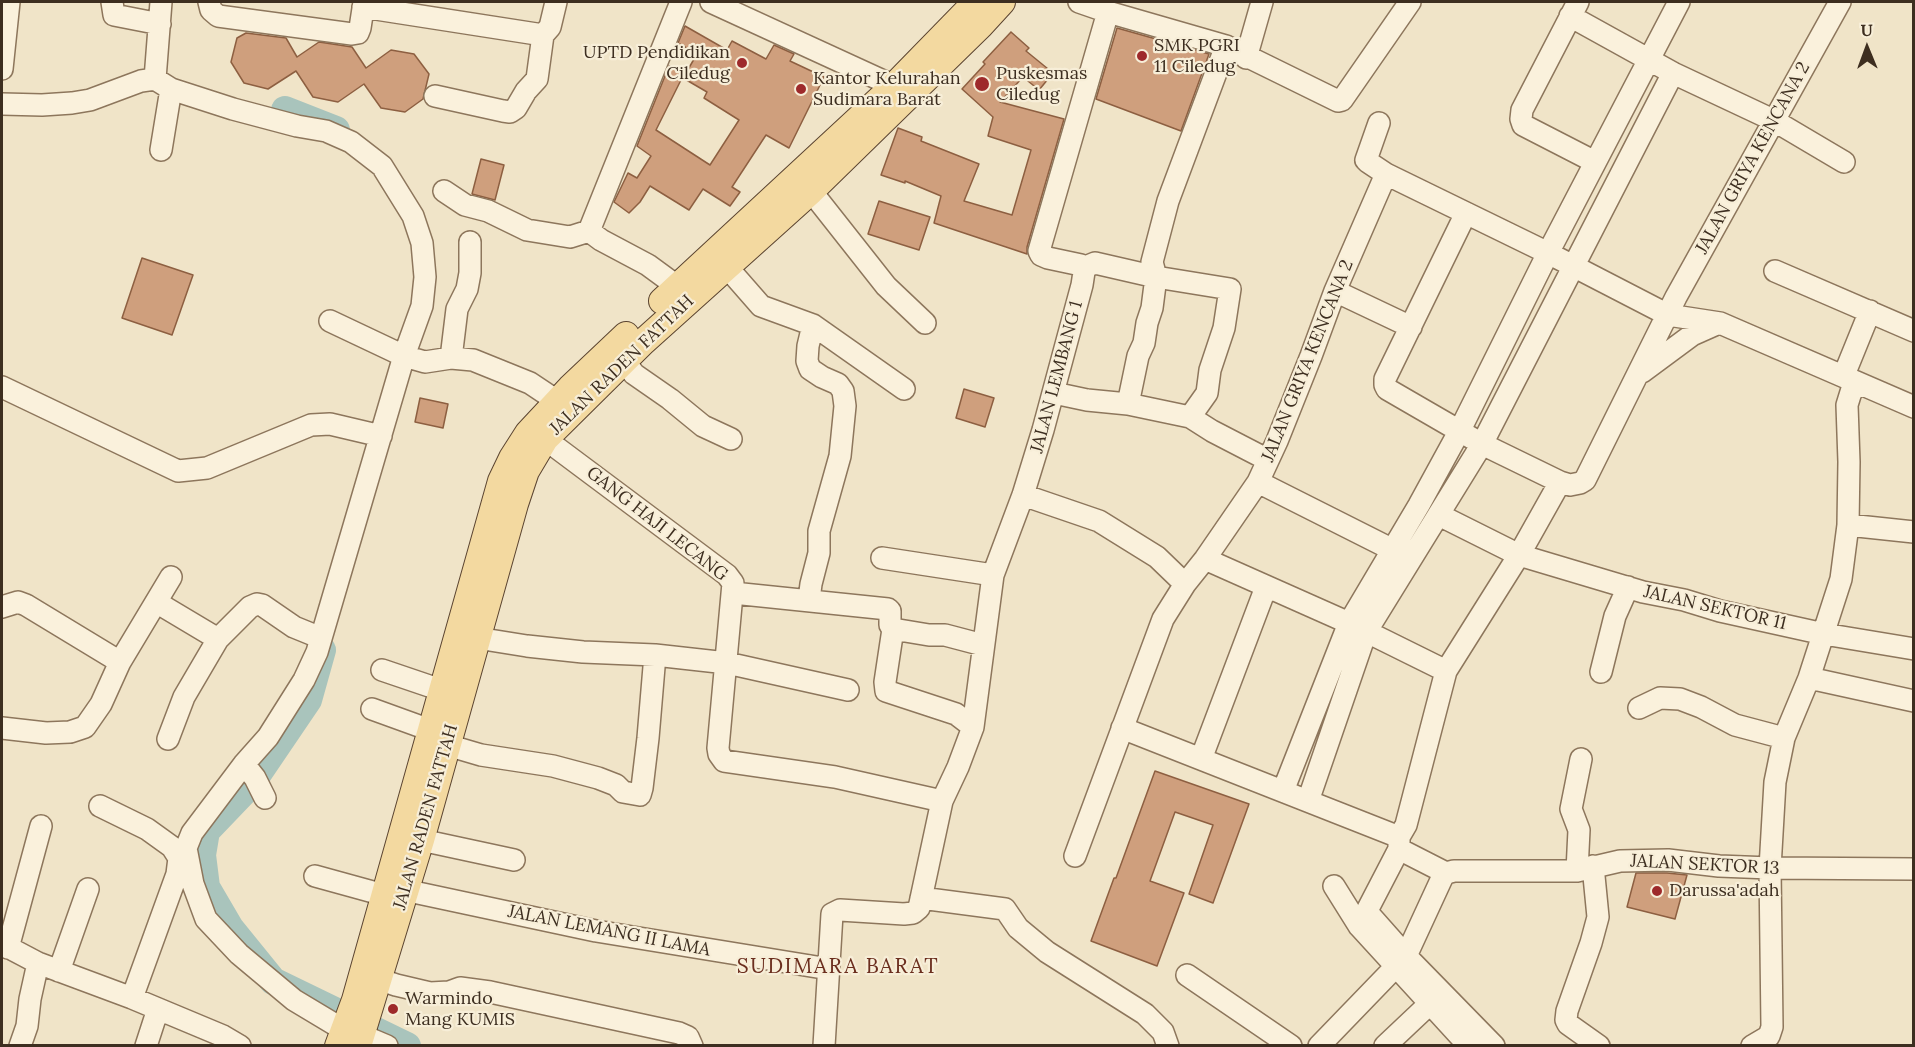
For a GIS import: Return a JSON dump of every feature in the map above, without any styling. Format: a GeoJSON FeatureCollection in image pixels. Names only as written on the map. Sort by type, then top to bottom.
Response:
{"type":"FeatureCollection","features":[{"type":"Feature","properties":{"kind":"main road","name":"JALAN RADEN FATTAH"},"geometry":{"type":"LineString","coordinates":[[363,1001],[378,979],[392,890],[421,840],[438,737],[441,690],[501,481],[512,458],[528,433],[557,401],[894,86],[976,2]]}},
{"type":"Feature","properties":{"kind":"main road","name":"JALAN RADEN FATTAH"},"geometry":{"type":"LineString","coordinates":[[352,1035],[438,737],[477,638],[526,471],[545,439],[624,361],[811,191],[1002,2]]}},
{"type":"Feature","properties":{"kind":"street"},"geometry":{"type":"LineString","coordinates":[[2,69],[9,2]]}},
{"type":"Feature","properties":{"kind":"street"},"geometry":{"type":"LineString","coordinates":[[112,2],[114,15],[160,24]]}},
{"type":"Feature","properties":{"kind":"street"},"geometry":{"type":"LineString","coordinates":[[161,2],[163,84],[161,150]]}},
{"type":"Feature","properties":{"kind":"street"},"geometry":{"type":"LineString","coordinates":[[208,2],[211,10],[218,16],[352,34],[358,33],[363,4],[543,35]]}},
{"type":"Feature","properties":{"kind":"street"},"geometry":{"type":"LineString","coordinates":[[435,96],[503,111],[510,112],[516,108],[537,79],[543,35],[550,27],[556,2]]}},
{"type":"Feature","properties":{"kind":"street"},"geometry":{"type":"LineString","coordinates":[[590,231],[681,2]]}},
{"type":"Feature","properties":{"kind":"street"},"geometry":{"type":"LineString","coordinates":[[711,2],[894,86]]}},
{"type":"Feature","properties":{"kind":"street"},"geometry":{"type":"LineString","coordinates":[[1079,2],[1226,46],[1246,58],[1338,101],[1342,100],[1410,2]]}},
{"type":"Feature","properties":{"kind":"street"},"geometry":{"type":"LineString","coordinates":[[1246,58],[1262,2]]}},
{"type":"Feature","properties":{"kind":"street"},"geometry":{"type":"LineString","coordinates":[[1283,791],[1391,549],[1419,505],[1460,430],[1548,253],[1678,2]]}},
{"type":"Feature","properties":{"kind":"street","name":"JALAN GRIYA KENCANA 2"},"geometry":{"type":"LineString","coordinates":[[1560,482],[1575,485],[1585,480],[1668,315],[1773,120],[1840,2]]}},
{"type":"Feature","properties":{"kind":"street"},"geometry":{"type":"LineString","coordinates":[[1595,162],[1523,125],[1521,119],[1522,110],[1574,9],[1647,59],[1773,120],[1844,162]]}},
{"type":"Feature","properties":{"kind":"street"},"geometry":{"type":"LineString","coordinates":[[1108,12],[1040,246],[1041,255],[1081,265],[1083,268],[1095,263],[1156,277],[1230,289],[1224,328],[1210,370],[1207,393],[1190,417]]}},
{"type":"Feature","properties":{"kind":"street"},"geometry":{"type":"LineString","coordinates":[[1128,404],[1138,356],[1144,343],[1152,308],[1156,277],[1152,262],[1168,201],[1226,46]]}},
{"type":"Feature","properties":{"kind":"street"},"geometry":{"type":"LineString","coordinates":[[1308,801],[1357,627],[1439,515],[1482,444],[1673,72]]}},
{"type":"Feature","properties":{"kind":"street"},"geometry":{"type":"LineString","coordinates":[[2,104],[72,103],[90,100],[141,81],[163,84],[233,109],[326,131],[351,142],[382,166],[413,216],[422,243],[425,277],[413,359],[381,435],[321,638],[304,680],[248,770],[192,833],[186,848],[193,884],[206,919],[239,954],[294,1000],[352,1035],[387,1046]]}},
{"type":"Feature","properties":{"kind":"street"},"geometry":{"type":"LineString","coordinates":[[1379,123],[1366,160],[1386,174],[1668,315],[1720,323],[1914,407]]}},
{"type":"Feature","properties":{"kind":"street","name":"JALAN GRIYA KENCANA 2"},"geometry":{"type":"LineString","coordinates":[[1075,856],[1163,618],[1257,482],[1311,356],[1335,291],[1386,174]]}},
{"type":"Feature","properties":{"kind":"street"},"geometry":{"type":"LineString","coordinates":[[444,191],[465,206],[488,211],[527,230],[570,237],[590,231]]}},
{"type":"Feature","properties":{"kind":"street"},"geometry":{"type":"LineString","coordinates":[[811,191],[886,286],[925,323]]}},
{"type":"Feature","properties":{"kind":"street"},"geometry":{"type":"LineString","coordinates":[[1363,919],[1406,825],[1446,671],[1519,555],[1560,482],[1482,444],[1387,389],[1385,385],[1385,379],[1466,213]]}},
{"type":"Feature","properties":{"kind":"street"},"geometry":{"type":"LineString","coordinates":[[590,231],[601,240],[648,264],[678,286]]}},
{"type":"Feature","properties":{"kind":"street"},"geometry":{"type":"LineString","coordinates":[[452,358],[457,309],[467,289],[470,273],[470,242]]}},
{"type":"Feature","properties":{"kind":"street"},"geometry":{"type":"LineString","coordinates":[[726,266],[761,306],[813,326],[904,389]]}},
{"type":"Feature","properties":{"kind":"street","name":"JALAN LEMBANG 1"},"geometry":{"type":"LineString","coordinates":[[921,898],[942,801],[973,727],[993,575],[1023,495],[1054,393],[1082,285],[1083,268]]}},
{"type":"Feature","properties":{"kind":"street"},"geometry":{"type":"LineString","coordinates":[[1775,271],[1914,331]]}},
{"type":"Feature","properties":{"kind":"street"},"geometry":{"type":"LineString","coordinates":[[1335,291],[1411,327]]}},
{"type":"Feature","properties":{"kind":"street"},"geometry":{"type":"LineString","coordinates":[[1752,1046],[1769,1036],[1772,1027],[1770,868],[1774,782],[1784,738],[1809,678],[1841,579],[1848,525],[1847,405],[1851,392],[1851,380],[1870,311]]}},
{"type":"Feature","properties":{"kind":"street"},"geometry":{"type":"LineString","coordinates":[[330,321],[413,359],[473,360],[530,382],[557,401]]}},
{"type":"Feature","properties":{"kind":"street","name":"JALAN GRIYA KENCANA 2"},"geometry":{"type":"LineString","coordinates":[[1638,374],[1692,335],[1720,323]]}},
{"type":"Feature","properties":{"kind":"street"},"geometry":{"type":"LineString","coordinates":[[809,600],[819,553],[819,531],[840,456],[845,406],[843,391],[838,384],[810,369],[807,361],[808,346],[813,326]]}},
{"type":"Feature","properties":{"kind":"street"},"geometry":{"type":"LineString","coordinates":[[624,361],[634,374],[704,426],[731,439]]}},
{"type":"Feature","properties":{"kind":"street"},"geometry":{"type":"LineString","coordinates":[[2,387],[178,471],[207,468],[311,425],[330,424],[381,435]]}},
{"type":"Feature","properties":{"kind":"street"},"geometry":{"type":"LineString","coordinates":[[1054,393],[1087,400],[1128,404],[1190,417],[1268,460]]}},
{"type":"Feature","properties":{"kind":"street","name":"GANG HAJI LECANG"},"geometry":{"type":"LineString","coordinates":[[545,439],[727,575],[734,583],[718,748],[718,754],[724,761],[835,777],[942,801]]}},
{"type":"Feature","properties":{"kind":"street","name":"JALAN GRIYA KENCANA 2"},"geometry":{"type":"LineString","coordinates":[[1257,482],[1391,549]]}},
{"type":"Feature","properties":{"kind":"street"},"geometry":{"type":"LineString","coordinates":[[1023,495],[1099,521],[1157,557],[1185,584]]}},
{"type":"Feature","properties":{"kind":"street"},"geometry":{"type":"LineString","coordinates":[[1439,515],[1519,555]]}},
{"type":"Feature","properties":{"kind":"street"},"geometry":{"type":"LineString","coordinates":[[1848,525],[1914,532]]}},
{"type":"Feature","properties":{"kind":"street","name":"JALAN SEKTOR 11"},"geometry":{"type":"LineString","coordinates":[[1519,555],[1643,592],[1684,600],[1720,611],[1824,634],[1914,649]]}},
{"type":"Feature","properties":{"kind":"street"},"geometry":{"type":"LineString","coordinates":[[882,558],[993,575]]}},
{"type":"Feature","properties":{"kind":"street"},"geometry":{"type":"LineString","coordinates":[[1205,559],[1357,627],[1446,671]]}},
{"type":"Feature","properties":{"kind":"street"},"geometry":{"type":"LineString","coordinates":[[2,728],[46,733],[70,732],[85,727],[101,704],[120,662],[171,578]]}},
{"type":"Feature","properties":{"kind":"street"},"geometry":{"type":"LineString","coordinates":[[1601,672],[1615,616],[1628,586]]}},
{"type":"Feature","properties":{"kind":"street"},"geometry":{"type":"LineString","coordinates":[[1201,759],[1266,587]]}},
{"type":"Feature","properties":{"kind":"street"},"geometry":{"type":"LineString","coordinates":[[733,592],[888,609],[890,625],[893,629],[885,682],[886,691],[956,714],[973,727]]}},
{"type":"Feature","properties":{"kind":"street"},"geometry":{"type":"LineString","coordinates":[[2,607],[18,602],[26,605],[120,662]]}},
{"type":"Feature","properties":{"kind":"street"},"geometry":{"type":"LineString","coordinates":[[156,602],[218,639]]}},
{"type":"Feature","properties":{"kind":"street"},"geometry":{"type":"LineString","coordinates":[[168,739],[184,697],[218,639],[243,613],[257,604],[262,605],[294,627],[321,638]]}},
{"type":"Feature","properties":{"kind":"street"},"geometry":{"type":"LineString","coordinates":[[893,629],[929,635],[945,635],[982,645]]}},
{"type":"Feature","properties":{"kind":"street"},"geometry":{"type":"LineString","coordinates":[[477,638],[501,643],[583,652],[655,655],[727,663],[848,690]]}},
{"type":"Feature","properties":{"kind":"street"},"geometry":{"type":"LineString","coordinates":[[372,709],[481,755],[553,766],[598,778],[616,785],[623,792],[640,795],[648,738],[655,655]]}},
{"type":"Feature","properties":{"kind":"street"},"geometry":{"type":"LineString","coordinates":[[382,670],[441,690]]}},
{"type":"Feature","properties":{"kind":"street"},"geometry":{"type":"LineString","coordinates":[[1809,678],[1914,701]]}},
{"type":"Feature","properties":{"kind":"street"},"geometry":{"type":"LineString","coordinates":[[1639,708],[1660,698],[1680,699],[1735,724],[1784,738]]}},
{"type":"Feature","properties":{"kind":"street"},"geometry":{"type":"LineString","coordinates":[[1122,728],[1308,801],[1399,843],[1446,873],[1401,961],[1319,1046]]}},
{"type":"Feature","properties":{"kind":"street"},"geometry":{"type":"LineString","coordinates":[[1581,759],[1571,809],[1579,830],[1585,868],[1598,917],[1566,1020],[1568,1024],[1599,1046]]}},
{"type":"Feature","properties":{"kind":"street"},"geometry":{"type":"LineString","coordinates":[[248,770],[265,798]]}},
{"type":"Feature","properties":{"kind":"street"},"geometry":{"type":"LineString","coordinates":[[100,806],[147,829],[172,846],[179,858],[177,874],[132,998]]}},
{"type":"Feature","properties":{"kind":"street"},"geometry":{"type":"LineString","coordinates":[[41,826],[5,946],[38,963],[132,998],[223,1036],[240,1046]]}},
{"type":"Feature","properties":{"kind":"street"},"geometry":{"type":"LineString","coordinates":[[421,840],[514,860]]}},
{"type":"Feature","properties":{"kind":"street","name":"JALAN SEKTOR 13"},"geometry":{"type":"LineString","coordinates":[[1446,873],[1585,868],[1620,861],[1668,860],[1719,866],[1914,870]]}},
{"type":"Feature","properties":{"kind":"street","name":"JALAN LEMANG II LAMA"},"geometry":{"type":"LineString","coordinates":[[315,876],[596,931],[829,969]]}},
{"type":"Feature","properties":{"kind":"street"},"geometry":{"type":"LineString","coordinates":[[1334,886],[1436,998],[1494,1046]]}},
{"type":"Feature","properties":{"kind":"street"},"geometry":{"type":"LineString","coordinates":[[59,971],[88,889]]}},
{"type":"Feature","properties":{"kind":"street"},"geometry":{"type":"LineString","coordinates":[[807,1046],[824,1045],[832,914],[840,910],[913,913],[919,908],[921,898],[1005,909],[1018,928],[1047,952],[1144,1014],[1163,1032],[1168,1046]]}},
{"type":"Feature","properties":{"kind":"street"},"geometry":{"type":"LineString","coordinates":[[20,1046],[27,1026],[38,963]]}},
{"type":"Feature","properties":{"kind":"street"},"geometry":{"type":"LineString","coordinates":[[1187,975],[1291,1046]]}},
{"type":"Feature","properties":{"kind":"street"},"geometry":{"type":"LineString","coordinates":[[378,979],[430,993],[449,992],[460,988],[490,992],[679,1033],[688,1037],[692,1046]]}},
{"type":"Feature","properties":{"kind":"street"},"geometry":{"type":"LineString","coordinates":[[1385,1046],[1436,998]]}},
{"type":"Feature","properties":{"kind":"street"},"geometry":{"type":"LineString","coordinates":[[1436,998],[1469,1046]]}},
{"type":"Feature","properties":{"kind":"street"},"geometry":{"type":"LineString","coordinates":[[146,1046],[158,1009]]}},
{"type":"Feature","properties":{"kind":"building"},"geometry":{"type":"Polygon","coordinates":[[[685,26],[727,50],[732,41],[766,59],[774,45],[794,54],[790,61],[824,77],[789,148],[766,135],[732,187],[740,192],[730,206],[703,189],[689,210],[650,186],[640,202],[629,213],[614,202],[628,173],[637,178],[651,156],[637,146],[669,66],[684,74],[656,130],[710,165],[739,120],[704,98],[707,92],[683,78],[697,54],[678,43],[685,26]]]}},
{"type":"Feature","properties":{"kind":"building"},"geometry":{"type":"Polygon","coordinates":[[[1117,28],[1209,54],[1181,131],[1096,99],[1117,28]]]}},
{"type":"Feature","properties":{"kind":"building"},"geometry":{"type":"Polygon","coordinates":[[[1011,32],[1029,48],[1026,51],[1053,73],[1039,90],[1023,77],[1000,102],[1064,119],[1027,247],[1027,254],[934,223],[941,196],[905,181],[905,183],[881,175],[898,128],[922,137],[921,141],[979,164],[964,201],[1012,215],[1031,150],[988,136],[993,117],[962,89],[1011,32]]]}},
{"type":"Feature","properties":{"kind":"building"},"geometry":{"type":"Polygon","coordinates":[[[246,33],[286,38],[297,57],[319,42],[352,47],[366,68],[391,50],[414,54],[429,74],[423,99],[405,112],[381,108],[364,84],[338,102],[313,97],[296,71],[268,89],[244,83],[231,62],[237,38],[246,33]]]}},
{"type":"Feature","properties":{"kind":"building"},"geometry":{"type":"Polygon","coordinates":[[[481,159],[504,165],[495,200],[472,194],[481,159]]]}},
{"type":"Feature","properties":{"kind":"building"},"geometry":{"type":"Polygon","coordinates":[[[879,201],[930,217],[919,250],[868,234],[879,201]]]}},
{"type":"Feature","properties":{"kind":"building"},"geometry":{"type":"Polygon","coordinates":[[[142,258],[193,275],[172,335],[122,318],[142,258]]]}},
{"type":"Feature","properties":{"kind":"building"},"geometry":{"type":"Polygon","coordinates":[[[964,389],[994,398],[985,427],[956,418],[964,389]]]}},
{"type":"Feature","properties":{"kind":"building"},"geometry":{"type":"Polygon","coordinates":[[[420,398],[448,404],[443,428],[415,422],[420,398]]]}},
{"type":"Feature","properties":{"kind":"building"},"geometry":{"type":"Polygon","coordinates":[[[1155,771],[1249,804],[1213,903],[1189,894],[1213,825],[1175,812],[1150,881],[1184,893],[1157,966],[1091,941],[1155,771]]]}},
{"type":"Feature","properties":{"kind":"building","name":"Darussa'adah"},"geometry":{"type":"Polygon","coordinates":[[[1636,873],[1687,875],[1675,919],[1627,907],[1636,873]]]}},
{"type":"Feature","properties":{"kind":"waterway"},"geometry":{"type":"LineString","coordinates":[[285,110],[336,130]]}},
{"type":"Feature","properties":{"kind":"waterway"},"geometry":{"type":"LineString","coordinates":[[322,650],[308,700],[251,784],[206,831],[202,855],[206,887],[230,928],[273,981],[407,1046]]}},
{"type":"Feature","properties":{"kind":"place","name":"SMK PGRI 11 Ciledug"},"geometry":{"type":"Point","coordinates":[1142,56]}},
{"type":"Feature","properties":{"kind":"place","name":"UPTD Pendidikan Ciledug"},"geometry":{"type":"Point","coordinates":[742,63]}},
{"type":"Feature","properties":{"kind":"place","name":"Puskesmas Ciledug"},"geometry":{"type":"Point","coordinates":[982,84]}},
{"type":"Feature","properties":{"kind":"place","name":"Kantor Kelurahan Sudimara Barat"},"geometry":{"type":"Point","coordinates":[801,89]}},
{"type":"Feature","properties":{"kind":"place","name":"Darussa'adah"},"geometry":{"type":"Point","coordinates":[1657,891]}},
{"type":"Feature","properties":{"kind":"place","name":"Warmindo Mang KUMIS"},"geometry":{"type":"Point","coordinates":[393,1009]}},
{"type":"Feature","properties":{"kind":"district","name":"SUDIMARA BARAT"},"geometry":{"type":"Point","coordinates":[838,967]}}]}
